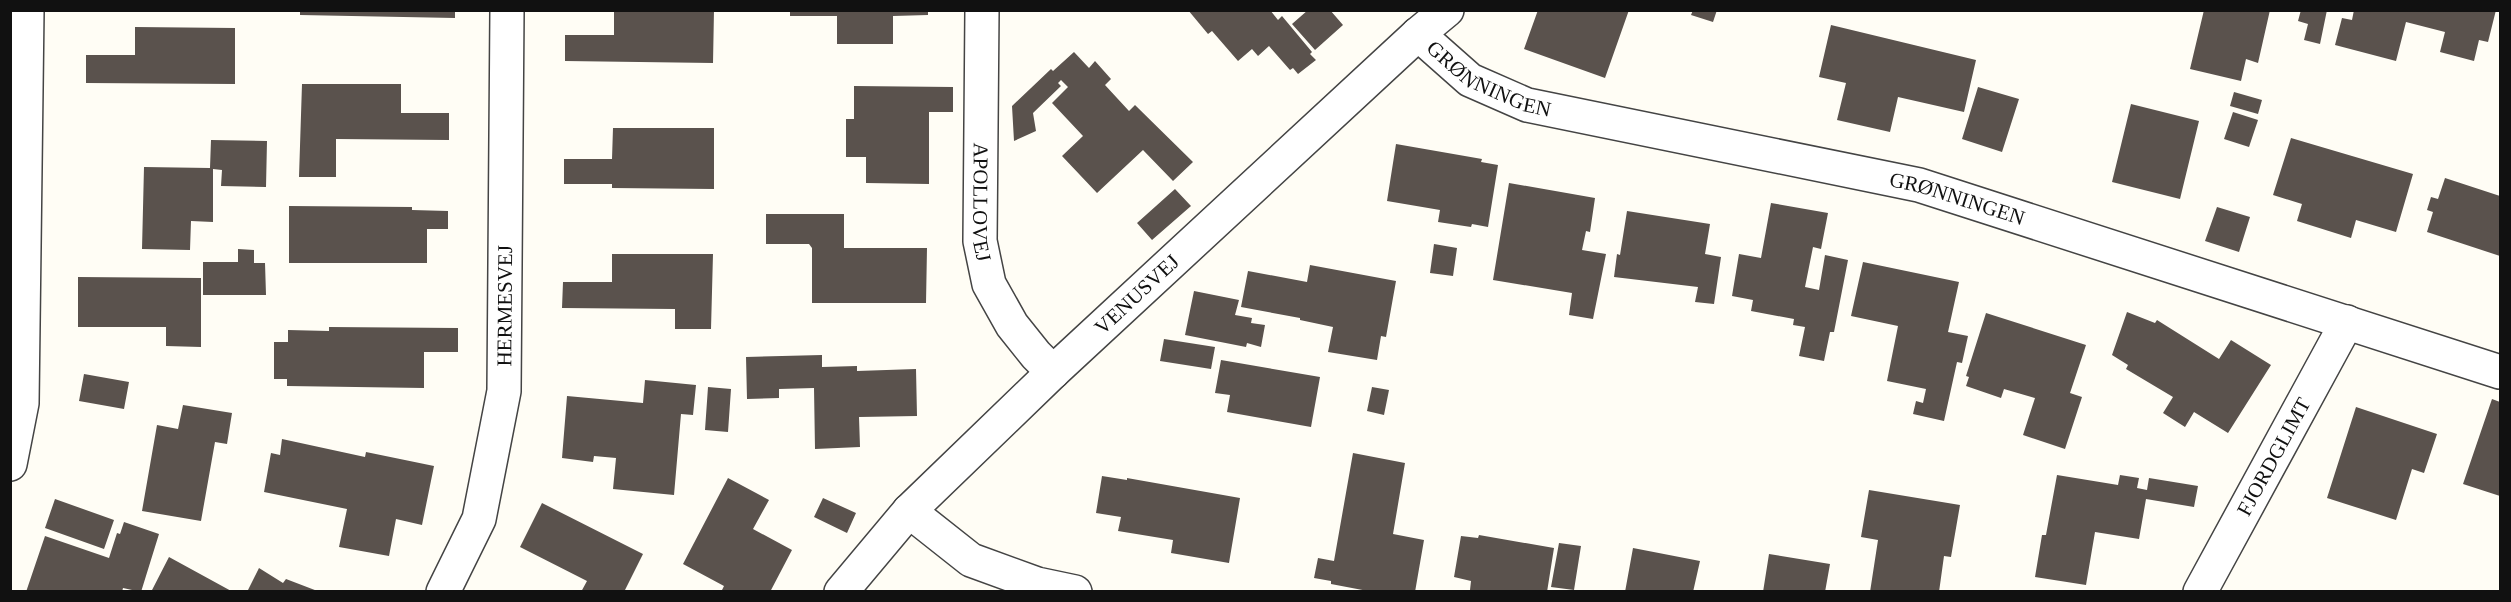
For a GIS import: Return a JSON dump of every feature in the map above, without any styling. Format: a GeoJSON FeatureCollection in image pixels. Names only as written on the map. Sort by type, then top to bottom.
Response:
{"type":"FeatureCollection","features":[{"type":"Feature","properties":{"kind":"street"},"geometry":{"type":"LineString","coordinates":[[10,464],[22,403],[27,10]]}},
{"type":"Feature","properties":{"kind":"street","name":"HERMESVEJ"},"geometry":{"type":"LineString","coordinates":[[443,591],[479,519],[504,392],[507,10]]}},
{"type":"Feature","properties":{"kind":"street","name":"APOLLOVEJ"},"geometry":{"type":"LineString","coordinates":[[982,10],[980,241],[989,284],[1000,305],[1018,333],[1053,372]]}},
{"type":"Feature","properties":{"kind":"street","name":"VENUSVEJ"},"geometry":{"type":"LineString","coordinates":[[841,591],[909,511],[1053,372],[1418,34],[1447,10]]}},
{"type":"Feature","properties":{"kind":"street","name":"GRØNNINGEN"},"geometry":{"type":"LineString","coordinates":[[1418,34],[1470,80],[1527,105],[1918,185],[2500,372]]}},
{"type":"Feature","properties":{"kind":"street","name":"FJORDGLIMT"},"geometry":{"type":"LineString","coordinates":[[2200,591],[2347,322]]}},
{"type":"Feature","properties":{"kind":"street"},"geometry":{"type":"LineString","coordinates":[[909,511],[971,560],[1037,584],[1075,591]]}},
{"type":"Feature","properties":{"kind":"building"},"geometry":{"type":"Polygon","coordinates":[[[300,10],[455,10],[455,18],[300,15],[300,10]]]}},
{"type":"Feature","properties":{"kind":"building"},"geometry":{"type":"Polygon","coordinates":[[[614,10],[714,10],[713,63],[565,61],[565,35],[614,35],[614,10]]]}},
{"type":"Feature","properties":{"kind":"building"},"geometry":{"type":"Polygon","coordinates":[[[790,10],[928,10],[928,15],[893,16],[893,44],[837,44],[837,16],[790,16],[790,10]]]}},
{"type":"Feature","properties":{"kind":"building"},"geometry":{"type":"Polygon","coordinates":[[[1188,10],[1270,10],[1278,20],[1282,16],[1316,60],[1298,74],[1293,68],[1290,70],[1269,46],[1258,56],[1252,49],[1238,61],[1212,31],[1208,34],[1188,10]]]}},
{"type":"Feature","properties":{"kind":"building"},"geometry":{"type":"Polygon","coordinates":[[[1308,10],[1330,10],[1343,25],[1315,50],[1292,24],[1308,10]]]}},
{"type":"Feature","properties":{"kind":"building"},"geometry":{"type":"Polygon","coordinates":[[[1538,10],[1629,10],[1605,78],[1524,49],[1538,10]]]}},
{"type":"Feature","properties":{"kind":"building"},"geometry":{"type":"Polygon","coordinates":[[[1693,10],[1717,10],[1713,22],[1691,15],[1693,10]]]}},
{"type":"Feature","properties":{"kind":"building"},"geometry":{"type":"Polygon","coordinates":[[[2204,10],[2270,10],[2258,63],[2246,59],[2241,81],[2190,69],[2204,10]]]}},
{"type":"Feature","properties":{"kind":"building"},"geometry":{"type":"Polygon","coordinates":[[[2301,10],[2327,10],[2320,44],[2304,40],[2308,24],[2298,21],[2301,10]]]}},
{"type":"Feature","properties":{"kind":"building"},"geometry":{"type":"Polygon","coordinates":[[[2354,10],[2496,10],[2488,42],[2479,40],[2474,61],[2440,52],[2445,32],[2406,22],[2396,61],[2335,45],[2342,18],[2352,20],[2354,10]]]}},
{"type":"Feature","properties":{"kind":"building"},"geometry":{"type":"Polygon","coordinates":[[[1831,25],[1976,60],[1964,112],[1898,97],[1890,132],[1837,120],[1846,83],[1819,77],[1831,25]]]}},
{"type":"Feature","properties":{"kind":"building"},"geometry":{"type":"Polygon","coordinates":[[[135,27],[235,28],[235,84],[86,83],[86,55],[135,55],[135,27]]]}},
{"type":"Feature","properties":{"kind":"building"},"geometry":{"type":"Polygon","coordinates":[[[1074,52],[1089,68],[1095,61],[1111,79],[1105,85],[1129,111],[1135,105],[1193,162],[1173,181],[1143,150],[1097,193],[1062,156],[1083,136],[1052,103],[1068,87],[1061,80],[1058,83],[1061,86],[1033,113],[1036,131],[1014,141],[1012,106],[1051,69],[1053,71],[1074,52]]]}},
{"type":"Feature","properties":{"kind":"building"},"geometry":{"type":"Polygon","coordinates":[[[302,84],[401,84],[401,113],[449,113],[449,140],[336,139],[336,177],[299,177],[302,84]]]}},
{"type":"Feature","properties":{"kind":"building"},"geometry":{"type":"Polygon","coordinates":[[[854,86],[953,87],[953,112],[929,112],[929,184],[866,183],[866,157],[846,157],[846,119],[854,119],[854,86]]]}},
{"type":"Feature","properties":{"kind":"building"},"geometry":{"type":"Polygon","coordinates":[[[1978,87],[2019,99],[2002,152],[1962,139],[1978,87]]]}},
{"type":"Feature","properties":{"kind":"building"},"geometry":{"type":"Polygon","coordinates":[[[2234,92],[2262,100],[2258,114],[2230,106],[2234,92]]]}},
{"type":"Feature","properties":{"kind":"building"},"geometry":{"type":"Polygon","coordinates":[[[2131,104],[2199,121],[2180,199],[2112,182],[2131,104]]]}},
{"type":"Feature","properties":{"kind":"building"},"geometry":{"type":"Polygon","coordinates":[[[2233,112],[2258,120],[2249,147],[2224,139],[2233,112]]]}},
{"type":"Feature","properties":{"kind":"building"},"geometry":{"type":"Polygon","coordinates":[[[613,128],[714,128],[714,189],[612,188],[612,184],[564,184],[564,159],[612,159],[613,128]]]}},
{"type":"Feature","properties":{"kind":"building"},"geometry":{"type":"Polygon","coordinates":[[[2291,138],[2413,174],[2396,232],[2356,220],[2351,238],[2297,221],[2302,204],[2273,195],[2291,138]]]}},
{"type":"Feature","properties":{"kind":"building"},"geometry":{"type":"Polygon","coordinates":[[[211,140],[267,141],[266,187],[221,186],[222,170],[213,169],[213,222],[191,221],[190,250],[142,249],[144,167],[210,168],[211,140]]]}},
{"type":"Feature","properties":{"kind":"building"},"geometry":{"type":"Polygon","coordinates":[[[1396,144],[1482,159],[1481,162],[1498,165],[1488,227],[1438,222],[1440,210],[1387,201],[1396,144]]]}},
{"type":"Feature","properties":{"kind":"building"},"geometry":{"type":"Polygon","coordinates":[[[2445,178],[2500,196],[2500,256],[2427,232],[2433,212],[2427,210],[2431,197],[2438,199],[2445,178]]]}},
{"type":"Feature","properties":{"kind":"building"},"geometry":{"type":"Polygon","coordinates":[[[1509,183],[1595,198],[1590,232],[1586,231],[1582,250],[1606,254],[1593,319],[1569,315],[1572,293],[1493,280],[1509,183]]]}},
{"type":"Feature","properties":{"kind":"building"},"geometry":{"type":"Polygon","coordinates":[[[1175,189],[1191,206],[1152,240],[1137,223],[1175,189]]]}},
{"type":"Feature","properties":{"kind":"building"},"geometry":{"type":"Polygon","coordinates":[[[1771,203],[1828,213],[1821,249],[1813,247],[1805,287],[1819,290],[1825,255],[1848,260],[1834,332],[1830,332],[1824,361],[1799,356],[1805,327],[1793,325],[1794,319],[1751,311],[1753,300],[1732,296],[1739,254],[1761,258],[1771,203]]]}},
{"type":"Feature","properties":{"kind":"building"},"geometry":{"type":"Polygon","coordinates":[[[289,206],[412,207],[412,210],[448,211],[448,229],[427,229],[427,263],[289,263],[289,206]]]}},
{"type":"Feature","properties":{"kind":"building"},"geometry":{"type":"Polygon","coordinates":[[[2217,207],[2250,217],[2239,252],[2205,241],[2217,207]]]}},
{"type":"Feature","properties":{"kind":"building"},"geometry":{"type":"Polygon","coordinates":[[[1627,211],[1710,224],[1705,254],[1721,257],[1714,304],[1695,302],[1698,287],[1614,277],[1627,211]]]}},
{"type":"Feature","properties":{"kind":"building"},"geometry":{"type":"Polygon","coordinates":[[[766,214],[844,214],[844,248],[927,248],[926,303],[812,303],[812,248],[809,244],[766,244],[766,214]]]}},
{"type":"Feature","properties":{"kind":"building"},"geometry":{"type":"Polygon","coordinates":[[[1434,244],[1457,248],[1453,276],[1430,273],[1434,244]]]}},
{"type":"Feature","properties":{"kind":"building"},"geometry":{"type":"Polygon","coordinates":[[[238,249],[254,250],[254,263],[265,263],[266,295],[203,295],[203,262],[238,262],[238,249]]]}},
{"type":"Feature","properties":{"kind":"building"},"geometry":{"type":"Polygon","coordinates":[[[612,254],[713,254],[711,329],[675,329],[675,309],[562,308],[563,282],[612,282],[612,254]]]}},
{"type":"Feature","properties":{"kind":"building"},"geometry":{"type":"Polygon","coordinates":[[[1863,262],[1959,282],[1948,332],[1968,336],[1962,363],[1957,362],[1944,421],[1913,414],[1916,401],[1923,403],[1926,389],[1887,381],[1898,326],[1851,316],[1863,262]]]}},
{"type":"Feature","properties":{"kind":"building"},"geometry":{"type":"Polygon","coordinates":[[[1310,265],[1396,281],[1386,337],[1381,336],[1377,360],[1328,352],[1333,327],[1241,307],[1248,271],[1307,282],[1310,265]]]}},
{"type":"Feature","properties":{"kind":"building"},"geometry":{"type":"Polygon","coordinates":[[[78,277],[201,278],[201,347],[166,346],[166,327],[78,327],[78,277]]]}},
{"type":"Feature","properties":{"kind":"building"},"geometry":{"type":"Polygon","coordinates":[[[1194,291],[1239,300],[1235,315],[1252,318],[1251,323],[1265,325],[1261,347],[1247,343],[1246,347],[1185,335],[1194,291]]]}},
{"type":"Feature","properties":{"kind":"building"},"geometry":{"type":"Polygon","coordinates":[[[2127,312],[2155,323],[2157,320],[2219,359],[2231,340],[2271,365],[2228,433],[2194,412],[2185,427],[2163,413],[2173,397],[2126,369],[2128,365],[2112,355],[2127,312]]]}},
{"type":"Feature","properties":{"kind":"building"},"geometry":{"type":"Polygon","coordinates":[[[1986,313],[2086,345],[2070,393],[2082,397],[2065,449],[2023,435],[2035,398],[2004,389],[2001,398],[1966,386],[1969,377],[1966,376],[1986,313]]]}},
{"type":"Feature","properties":{"kind":"building"},"geometry":{"type":"Polygon","coordinates":[[[329,327],[458,328],[458,352],[424,352],[424,388],[287,386],[287,379],[274,379],[274,342],[288,342],[288,330],[329,331],[329,327]]]}},
{"type":"Feature","properties":{"kind":"building"},"geometry":{"type":"Polygon","coordinates":[[[1164,339],[1215,347],[1211,369],[1160,361],[1164,339]]]}},
{"type":"Feature","properties":{"kind":"building"},"geometry":{"type":"Polygon","coordinates":[[[822,355],[822,367],[857,366],[857,371],[916,369],[917,416],[859,417],[860,447],[815,449],[814,388],[779,389],[779,398],[747,399],[746,357],[822,355]]]}},
{"type":"Feature","properties":{"kind":"building"},"geometry":{"type":"Polygon","coordinates":[[[1221,360],[1320,377],[1311,427],[1227,412],[1230,395],[1215,393],[1221,360]]]}},
{"type":"Feature","properties":{"kind":"building"},"geometry":{"type":"Polygon","coordinates":[[[84,374],[129,382],[124,409],[79,401],[84,374]]]}},
{"type":"Feature","properties":{"kind":"building"},"geometry":{"type":"Polygon","coordinates":[[[645,380],[696,385],[693,415],[681,414],[674,495],[613,489],[616,458],[594,456],[593,462],[562,458],[567,396],[643,403],[645,380]]]}},
{"type":"Feature","properties":{"kind":"building"},"geometry":{"type":"Polygon","coordinates":[[[708,387],[731,389],[728,432],[705,430],[708,387]]]}},
{"type":"Feature","properties":{"kind":"building"},"geometry":{"type":"Polygon","coordinates":[[[1372,387],[1389,390],[1384,415],[1367,411],[1372,387]]]}},
{"type":"Feature","properties":{"kind":"building"},"geometry":{"type":"Polygon","coordinates":[[[2492,399],[2500,402],[2500,496],[2463,484],[2492,399]]]}},
{"type":"Feature","properties":{"kind":"building"},"geometry":{"type":"Polygon","coordinates":[[[183,405],[232,413],[227,444],[215,442],[201,521],[142,511],[157,425],[178,429],[183,405]]]}},
{"type":"Feature","properties":{"kind":"building"},"geometry":{"type":"Polygon","coordinates":[[[2356,407],[2437,434],[2424,473],[2412,469],[2396,520],[2327,498],[2356,407]]]}},
{"type":"Feature","properties":{"kind":"building"},"geometry":{"type":"Polygon","coordinates":[[[282,439],[365,457],[366,452],[434,466],[422,525],[396,519],[389,556],[339,547],[347,509],[264,492],[271,453],[280,455],[282,439]]]}},
{"type":"Feature","properties":{"kind":"building"},"geometry":{"type":"Polygon","coordinates":[[[1353,453],[1405,463],[1393,534],[1424,540],[1415,592],[1373,592],[1331,584],[1331,581],[1314,578],[1318,558],[1334,561],[1353,453]]]}},
{"type":"Feature","properties":{"kind":"building"},"geometry":{"type":"Polygon","coordinates":[[[2057,475],[2118,485],[2120,475],[2139,478],[2137,488],[2147,490],[2149,478],[2198,486],[2194,507],[2146,499],[2139,539],[2095,532],[2086,585],[2035,577],[2042,535],[2046,535],[2057,475]]]}},
{"type":"Feature","properties":{"kind":"building"},"geometry":{"type":"Polygon","coordinates":[[[1102,476],[1127,480],[1127,478],[1240,498],[1229,563],[1171,553],[1173,540],[1118,531],[1121,517],[1096,513],[1102,476]]]}},
{"type":"Feature","properties":{"kind":"building"},"geometry":{"type":"Polygon","coordinates":[[[728,478],[769,500],[753,529],[792,550],[770,592],[721,592],[724,586],[683,564],[728,478]]]}},
{"type":"Feature","properties":{"kind":"building"},"geometry":{"type":"Polygon","coordinates":[[[1869,490],[1960,505],[1951,557],[1944,556],[1939,592],[1870,592],[1878,540],[1861,537],[1869,490]]]}},
{"type":"Feature","properties":{"kind":"building"},"geometry":{"type":"Polygon","coordinates":[[[823,498],[856,513],[847,533],[814,517],[823,498]]]}},
{"type":"Feature","properties":{"kind":"building"},"geometry":{"type":"Polygon","coordinates":[[[55,499],[114,520],[104,549],[45,528],[55,499]]]}},
{"type":"Feature","properties":{"kind":"building"},"geometry":{"type":"Polygon","coordinates":[[[542,503],[643,554],[624,592],[581,592],[587,581],[520,547],[542,503]]]}},
{"type":"Feature","properties":{"kind":"building"},"geometry":{"type":"Polygon","coordinates":[[[124,522],[159,534],[141,592],[123,588],[122,592],[26,592],[45,536],[109,558],[117,533],[120,534],[124,522]]]}},
{"type":"Feature","properties":{"kind":"building"},"geometry":{"type":"Polygon","coordinates":[[[1479,535],[1554,548],[1547,592],[1482,592],[1470,590],[1471,581],[1454,577],[1461,536],[1478,538],[1479,535]]]}},
{"type":"Feature","properties":{"kind":"building"},"geometry":{"type":"Polygon","coordinates":[[[1559,543],[1581,546],[1574,590],[1551,587],[1559,543]]]}},
{"type":"Feature","properties":{"kind":"building"},"geometry":{"type":"Polygon","coordinates":[[[1633,548],[1700,561],[1693,592],[1625,592],[1633,548]]]}},
{"type":"Feature","properties":{"kind":"building"},"geometry":{"type":"Polygon","coordinates":[[[1769,554],[1830,564],[1825,592],[1763,592],[1769,554]]]}},
{"type":"Feature","properties":{"kind":"building"},"geometry":{"type":"Polygon","coordinates":[[[169,557],[233,592],[151,592],[169,557]]]}},
{"type":"Feature","properties":{"kind":"building"},"geometry":{"type":"Polygon","coordinates":[[[259,568],[283,583],[286,579],[320,592],[247,592],[259,568]]]}}]}
